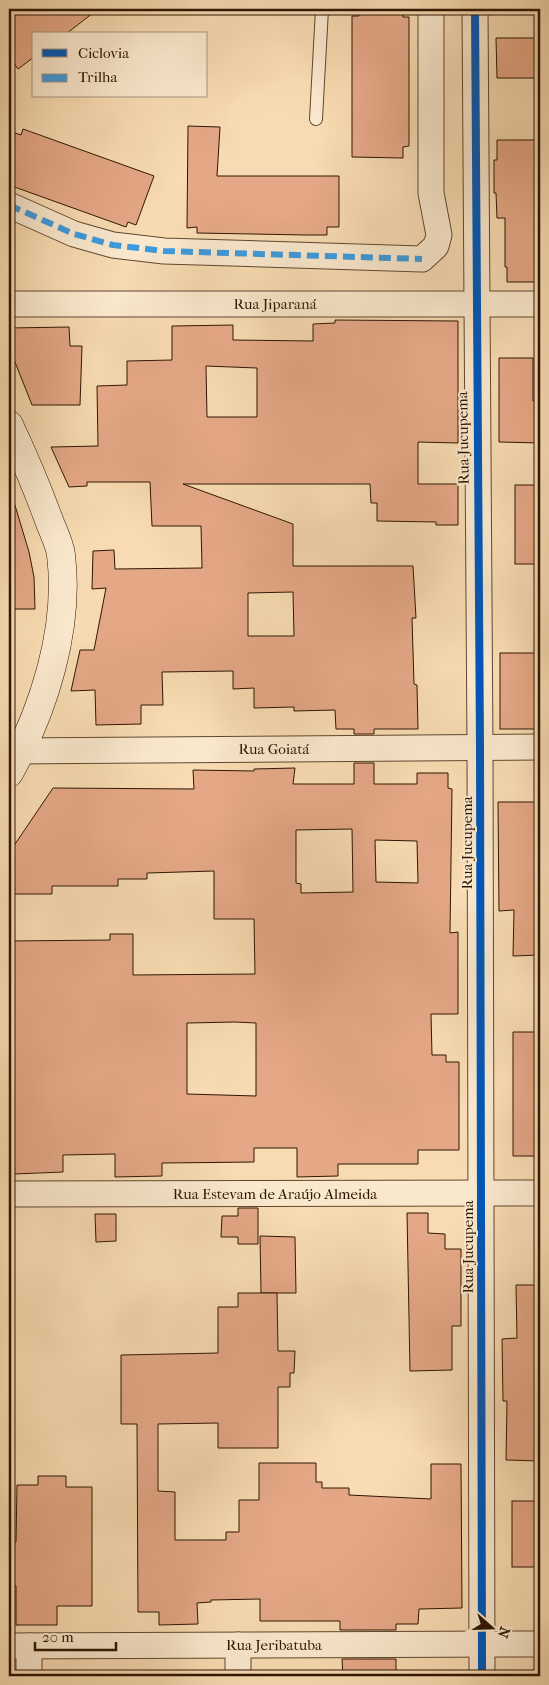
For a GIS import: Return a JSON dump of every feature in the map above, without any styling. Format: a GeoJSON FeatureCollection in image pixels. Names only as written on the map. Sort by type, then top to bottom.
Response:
{"type":"FeatureCollection","features":[{"type":"Feature","properties":{"kind":"main road"},"geometry":{"type":"LineString","coordinates":[[9,425],[40,496],[61,554],[61,618],[49,682],[13,759]]}},
{"type":"Feature","properties":{"kind":"street"},"geometry":{"type":"LineString","coordinates":[[9,205],[74,234],[113,245],[164,251],[422,259],[436,246],[439,235],[431,193],[431,9]]}},
{"type":"Feature","properties":{"kind":"street","name":"Rua Jucupema"},"geometry":{"type":"LineString","coordinates":[[475,9],[482,1194],[482,1676]]}},
{"type":"Feature","properties":{"kind":"street","name":"Rua Jiparaná"},"geometry":{"type":"LineString","coordinates":[[9,304],[540,304]]}},
{"type":"Feature","properties":{"kind":"street","name":"Rua Goiatá"},"geometry":{"type":"LineString","coordinates":[[13,759],[540,747]]}},
{"type":"Feature","properties":{"kind":"street","name":"Rua Estevam de Araújo Almeida"},"geometry":{"type":"LineString","coordinates":[[9,1194],[540,1193]]}},
{"type":"Feature","properties":{"kind":"street"},"geometry":{"type":"LineString","coordinates":[[238,1644],[238,1676]]}},
{"type":"Feature","properties":{"kind":"street","name":"Rua Jeribatuba"},"geometry":{"type":"LineString","coordinates":[[19,1646],[540,1644]]}},
{"type":"Feature","properties":{"kind":"street"},"geometry":{"type":"LineString","coordinates":[[19,1646],[29,1676]]}},
{"type":"Feature","properties":{"kind":"lane"},"geometry":{"type":"LineString","coordinates":[[316,119],[322,9]]}},
{"type":"Feature","properties":{"kind":"building"},"geometry":{"type":"Polygon","coordinates":[[[9,9],[98,9],[69,32],[32,32],[32,58],[18,69],[9,56],[9,9]]]}},
{"type":"Feature","properties":{"kind":"building"},"geometry":{"type":"Polygon","coordinates":[[[359,9],[403,9],[403,17],[409,17],[409,146],[403,147],[403,158],[352,157],[352,16],[359,16],[359,9]]]}},
{"type":"Feature","properties":{"kind":"building"},"geometry":{"type":"Polygon","coordinates":[[[496,38],[540,38],[540,78],[497,78],[496,38]]]}},
{"type":"Feature","properties":{"kind":"building"},"geometry":{"type":"Polygon","coordinates":[[[188,126],[220,127],[217,176],[339,176],[339,227],[327,227],[327,235],[197,233],[197,227],[187,228],[188,126]]]}},
{"type":"Feature","properties":{"kind":"building"},"geometry":{"type":"Polygon","coordinates":[[[23,129],[154,176],[136,225],[128,222],[126,227],[9,185],[9,131],[21,135],[23,129]]]}},
{"type":"Feature","properties":{"kind":"building"},"geometry":{"type":"Polygon","coordinates":[[[497,140],[540,140],[540,268],[536,268],[536,282],[507,282],[507,267],[505,267],[505,218],[497,218],[496,193],[494,193],[494,160],[497,160],[497,140]]]}},
{"type":"Feature","properties":{"kind":"building"},"geometry":{"type":"Polygon","coordinates":[[[335,320],[458,321],[458,443],[418,442],[418,484],[458,484],[458,525],[436,525],[436,522],[377,521],[377,503],[371,503],[370,484],[183,484],[293,524],[293,566],[413,566],[416,618],[412,618],[414,684],[417,685],[418,729],[374,729],[374,734],[354,734],[354,729],[336,729],[335,710],[294,711],[294,707],[254,708],[254,688],[233,689],[233,671],[162,672],[163,705],[141,705],[141,724],[96,725],[95,690],[71,691],[80,650],[94,650],[106,588],[92,589],[93,551],[114,550],[115,569],[202,568],[201,526],[152,526],[150,482],[87,482],[87,486],[69,487],[51,447],[98,446],[97,386],[127,385],[127,361],[172,360],[172,326],[233,325],[233,340],[313,341],[313,324],[335,323],[335,320]],[[206,366],[207,417],[257,417],[257,368],[206,366]],[[293,592],[248,593],[248,636],[294,636],[293,592]]]}},
{"type":"Feature","properties":{"kind":"building"},"geometry":{"type":"Polygon","coordinates":[[[69,327],[70,346],[82,346],[80,405],[32,405],[9,347],[9,328],[69,327]]]}},
{"type":"Feature","properties":{"kind":"building"},"geometry":{"type":"Polygon","coordinates":[[[499,358],[533,358],[533,401],[540,401],[540,443],[499,442],[499,358]]]}},
{"type":"Feature","properties":{"kind":"building"},"geometry":{"type":"Polygon","coordinates":[[[515,485],[540,485],[540,564],[515,564],[515,485]]]}},
{"type":"Feature","properties":{"kind":"building"},"geometry":{"type":"Polygon","coordinates":[[[14,502],[29,552],[34,577],[35,609],[9,609],[9,503],[14,502]]]}},
{"type":"Feature","properties":{"kind":"building"},"geometry":{"type":"Polygon","coordinates":[[[500,653],[540,653],[540,729],[500,729],[500,653]]]}},
{"type":"Feature","properties":{"kind":"building"},"geometry":{"type":"Polygon","coordinates":[[[354,763],[374,763],[374,784],[417,784],[417,773],[448,773],[448,788],[452,789],[450,933],[458,932],[458,1014],[431,1014],[432,1055],[446,1055],[446,1062],[459,1062],[459,1150],[418,1150],[418,1164],[338,1164],[338,1176],[297,1177],[297,1148],[254,1148],[254,1162],[162,1163],[162,1176],[115,1177],[115,1154],[63,1155],[63,1172],[14,1174],[13,1164],[9,1164],[9,941],[110,940],[110,934],[133,934],[133,975],[255,974],[254,919],[214,919],[214,871],[147,873],[147,879],[118,879],[118,886],[52,886],[52,894],[9,894],[9,853],[53,788],[194,789],[193,770],[254,771],[254,769],[295,768],[293,784],[354,784],[354,763]],[[352,829],[296,830],[296,883],[301,884],[301,893],[353,892],[352,829]],[[375,840],[376,882],[418,883],[417,841],[375,840]],[[187,1023],[187,1094],[256,1096],[256,1023],[187,1023]]]}},
{"type":"Feature","properties":{"kind":"building"},"geometry":{"type":"Polygon","coordinates":[[[498,802],[538,802],[538,805],[540,805],[540,826],[538,826],[540,955],[513,956],[514,910],[499,911],[498,802]]]}},
{"type":"Feature","properties":{"kind":"building"},"geometry":{"type":"Polygon","coordinates":[[[513,1032],[540,1032],[540,1053],[538,1053],[540,1156],[513,1156],[513,1032]]]}},
{"type":"Feature","properties":{"kind":"building"},"geometry":{"type":"Polygon","coordinates":[[[238,1208],[258,1208],[258,1244],[238,1244],[238,1237],[221,1237],[222,1216],[238,1216],[238,1208]]]}},
{"type":"Feature","properties":{"kind":"building"},"geometry":{"type":"Polygon","coordinates":[[[407,1213],[428,1213],[428,1233],[445,1234],[445,1249],[461,1249],[461,1326],[452,1326],[452,1370],[410,1371],[407,1213]]]}},
{"type":"Feature","properties":{"kind":"building"},"geometry":{"type":"Polygon","coordinates":[[[95,1214],[116,1214],[116,1241],[96,1242],[95,1214]]]}},
{"type":"Feature","properties":{"kind":"building"},"geometry":{"type":"Polygon","coordinates":[[[260,1236],[295,1237],[296,1293],[261,1293],[260,1236]]]}},
{"type":"Feature","properties":{"kind":"building"},"geometry":{"type":"Polygon","coordinates":[[[516,1285],[540,1285],[540,1461],[506,1460],[507,1401],[503,1401],[502,1339],[517,1338],[516,1285]]]}},
{"type":"Feature","properties":{"kind":"building"},"geometry":{"type":"Polygon","coordinates":[[[238,1293],[277,1293],[278,1351],[295,1351],[294,1373],[290,1373],[290,1387],[278,1387],[278,1448],[218,1448],[218,1423],[158,1424],[158,1491],[175,1492],[175,1540],[226,1540],[226,1532],[239,1532],[239,1500],[259,1500],[259,1463],[316,1463],[316,1482],[322,1482],[322,1488],[349,1488],[349,1495],[431,1499],[431,1464],[461,1464],[462,1608],[419,1609],[418,1624],[396,1624],[396,1630],[340,1630],[340,1621],[260,1621],[260,1599],[211,1600],[211,1602],[197,1603],[198,1624],[159,1625],[159,1612],[138,1612],[137,1424],[121,1424],[121,1355],[218,1353],[218,1307],[238,1307],[238,1293]]]}},
{"type":"Feature","properties":{"kind":"building"},"geometry":{"type":"Polygon","coordinates":[[[38,1476],[66,1476],[66,1487],[92,1487],[92,1606],[57,1606],[57,1625],[16,1625],[16,1586],[9,1586],[9,1542],[16,1542],[17,1485],[38,1485],[38,1476]]]}},
{"type":"Feature","properties":{"kind":"building"},"geometry":{"type":"Polygon","coordinates":[[[512,1501],[540,1501],[540,1567],[512,1567],[512,1501]]]}},
{"type":"Feature","properties":{"kind":"building"},"geometry":{"type":"Polygon","coordinates":[[[342,1659],[396,1659],[396,1676],[343,1676],[342,1659]]]}},
{"type":"Feature","properties":{"kind":"marked path"},"geometry":{"type":"LineString","coordinates":[[9,205],[74,234],[113,245],[164,251],[422,259]]}},
{"type":"Feature","properties":{"kind":"cycle path"},"geometry":{"type":"LineString","coordinates":[[475,9],[480,747],[482,1676]]}}]}
